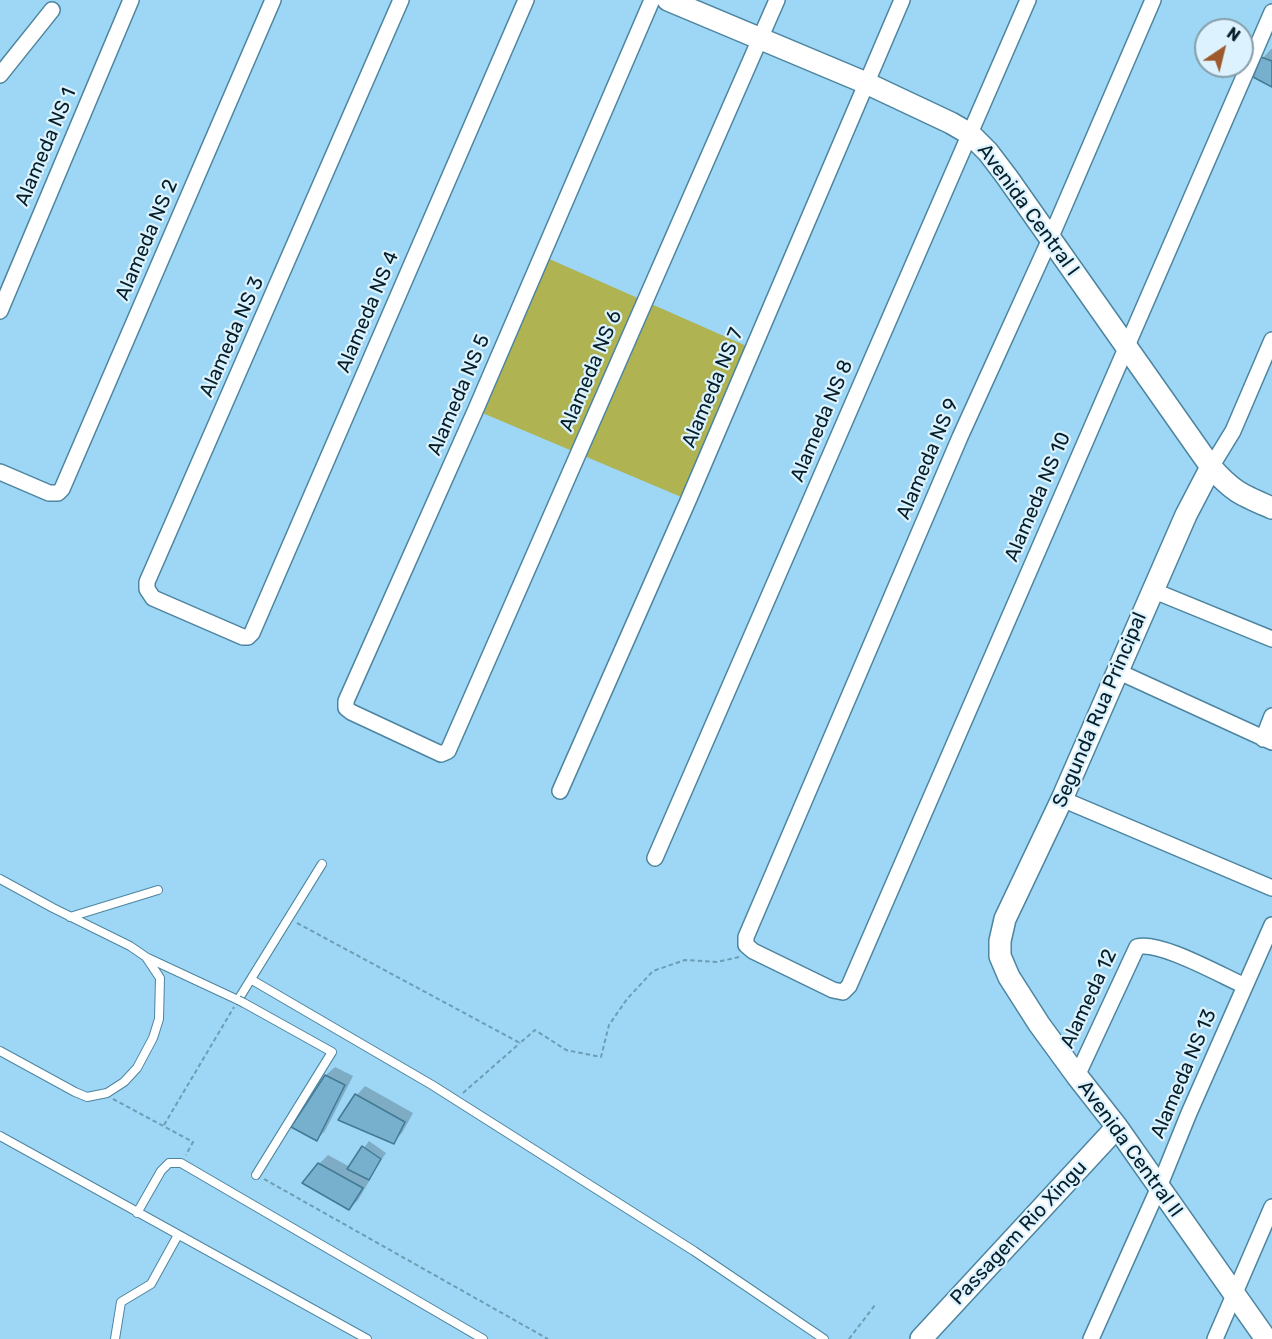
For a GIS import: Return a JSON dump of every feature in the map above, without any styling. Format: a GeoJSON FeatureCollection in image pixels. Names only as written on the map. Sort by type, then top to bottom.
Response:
{"type":"FeatureCollection","features":[{"type":"Feature","properties":{"kind":"main road","name":"Avenida Central I"},"geometry":{"type":"LineString","coordinates":[[668,0],[866,83],[970,134],[994,160],[1211,467],[1236,492],[1272,508]]}},
{"type":"Feature","properties":{"kind":"main road","name":"Segunda Rua Principal"},"geometry":{"type":"LineString","coordinates":[[1000,956],[1002,929],[1062,799],[1152,590],[1211,467]]}},
{"type":"Feature","properties":{"kind":"main road","name":"Avenida Central II"},"geometry":{"type":"LineString","coordinates":[[1000,956],[1009,977],[1077,1076],[1117,1127],[1266,1339]]}},
{"type":"Feature","properties":{"kind":"main road","name":"Passagem Rio Xingu"},"geometry":{"type":"LineString","coordinates":[[921,1339],[1117,1127]]}},
{"type":"Feature","properties":{"kind":"street","name":"Alameda NS 1"},"geometry":{"type":"LineString","coordinates":[[0,310],[131,0]]}},
{"type":"Feature","properties":{"kind":"street","name":"Alameda NS 2"},"geometry":{"type":"LineString","coordinates":[[0,472],[50,493],[56,493],[62,489],[273,0]]}},
{"type":"Feature","properties":{"kind":"street","name":"Alameda NS 3"},"geometry":{"type":"LineString","coordinates":[[245,638],[153,598],[147,589],[147,582],[401,0]]}},
{"type":"Feature","properties":{"kind":"street","name":"Alameda NS 4"},"geometry":{"type":"LineString","coordinates":[[245,638],[252,633],[526,0]]}},
{"type":"Feature","properties":{"kind":"street","name":"Alameda NS 5"},"geometry":{"type":"LineString","coordinates":[[441,754],[351,712],[346,708],[346,701],[476,409],[652,0]]}},
{"type":"Feature","properties":{"kind":"street","name":"Alameda NS 6"},"geometry":{"type":"LineString","coordinates":[[441,754],[447,753],[453,741],[777,0]]}},
{"type":"Feature","properties":{"kind":"street","name":"Alameda NS 7"},"geometry":{"type":"LineString","coordinates":[[560,791],[688,501],[902,0]]}},
{"type":"Feature","properties":{"kind":"street","name":"Alameda NS 8"},"geometry":{"type":"LineString","coordinates":[[655,858],[1028,0]]}},
{"type":"Feature","properties":{"kind":"street","name":"Alameda NS 9"},"geometry":{"type":"LineString","coordinates":[[756,953],[746,945],[746,937],[960,437],[1050,239],[1153,0]]}},
{"type":"Feature","properties":{"kind":"street"},"geometry":{"type":"LineString","coordinates":[[0,75],[52,10]]}},
{"type":"Feature","properties":{"kind":"street","name":"Alameda NS 10"},"geometry":{"type":"LineString","coordinates":[[756,953],[838,992],[843,992],[849,986],[1272,12]]}},
{"type":"Feature","properties":{"kind":"street"},"geometry":{"type":"LineString","coordinates":[[1211,467],[1233,431],[1272,340]]}},
{"type":"Feature","properties":{"kind":"street"},"geometry":{"type":"LineString","coordinates":[[1152,590],[1272,639]]}},
{"type":"Feature","properties":{"kind":"street"},"geometry":{"type":"LineString","coordinates":[[1117,671],[1268,740],[1272,716]]}},
{"type":"Feature","properties":{"kind":"street"},"geometry":{"type":"LineString","coordinates":[[1062,799],[1272,888]]}},
{"type":"Feature","properties":{"kind":"street","name":"Alameda NS 13"},"geometry":{"type":"LineString","coordinates":[[1091,1339],[1272,925]]}},
{"type":"Feature","properties":{"kind":"street","name":"Alameda 12"},"geometry":{"type":"LineString","coordinates":[[1077,1076],[1137,947],[1148,945],[1169,951],[1245,986]]}},
{"type":"Feature","properties":{"kind":"street"},"geometry":{"type":"LineString","coordinates":[[1215,1339],[1272,1207]]}},
{"type":"Feature","properties":{"kind":"lane"},"geometry":{"type":"LineString","coordinates":[[241,1001],[250,982],[322,864]]}},
{"type":"Feature","properties":{"kind":"lane"},"geometry":{"type":"LineString","coordinates":[[0,879],[130,946],[146,957],[241,1001],[332,1052],[256,1175]]}},
{"type":"Feature","properties":{"kind":"lane"},"geometry":{"type":"LineString","coordinates":[[70,917],[158,890]]}},
{"type":"Feature","properties":{"kind":"lane"},"geometry":{"type":"LineString","coordinates":[[0,1051],[87,1097],[103,1094],[123,1082],[145,1056],[159,1019],[160,978],[146,957]]}},
{"type":"Feature","properties":{"kind":"lane"},"geometry":{"type":"LineString","coordinates":[[250,982],[381,1055],[454,1100],[694,1251],[824,1339]]}},
{"type":"Feature","properties":{"kind":"lane"},"geometry":{"type":"LineString","coordinates":[[0,1136],[366,1339]]}},
{"type":"Feature","properties":{"kind":"lane"},"geometry":{"type":"LineString","coordinates":[[137,1213],[161,1171],[169,1163],[181,1163],[478,1338]]}},
{"type":"Feature","properties":{"kind":"lane"},"geometry":{"type":"LineString","coordinates":[[115,1339],[121,1302],[151,1284],[178,1235]]}},
{"type":"Feature","properties":{"kind":"path"},"geometry":{"type":"LineString","coordinates":[[289,918],[520,1043]]}},
{"type":"Feature","properties":{"kind":"path"},"geometry":{"type":"LineString","coordinates":[[454,1100],[535,1030],[566,1050],[601,1057],[609,1025],[627,999],[653,971],[685,960],[717,962],[756,953]]}},
{"type":"Feature","properties":{"kind":"path"},"geometry":{"type":"LineString","coordinates":[[164,1125],[250,982]]}},
{"type":"Feature","properties":{"kind":"path"},"geometry":{"type":"LineString","coordinates":[[103,1094],[193,1142],[181,1163]]}},
{"type":"Feature","properties":{"kind":"path"},"geometry":{"type":"LineString","coordinates":[[256,1175],[548,1339]]}},
{"type":"Feature","properties":{"kind":"path"},"geometry":{"type":"LineString","coordinates":[[849,1339],[875,1305]]}},
{"type":"Feature","properties":{"kind":"green space"},"geometry":{"type":"Polygon","coordinates":[[[538,254],[751,348],[686,499],[473,409],[538,254]]]}},
{"type":"Feature","properties":{"kind":"building"},"geometry":{"type":"Polygon","coordinates":[[[1261,57],[1272,61],[1272,87],[1254,78],[1261,57]]]}},
{"type":"Feature","properties":{"kind":"building"},"geometry":{"type":"Polygon","coordinates":[[[325,1075],[345,1085],[317,1141],[291,1127],[325,1075]]]}},
{"type":"Feature","properties":{"kind":"building"},"geometry":{"type":"Polygon","coordinates":[[[355,1094],[405,1122],[394,1144],[338,1120],[355,1094]]]}},
{"type":"Feature","properties":{"kind":"building"},"geometry":{"type":"Polygon","coordinates":[[[362,1146],[381,1159],[369,1180],[347,1169],[362,1146]]]}},
{"type":"Feature","properties":{"kind":"building"},"geometry":{"type":"Polygon","coordinates":[[[318,1163],[363,1188],[349,1210],[302,1183],[318,1163]]]}}]}
